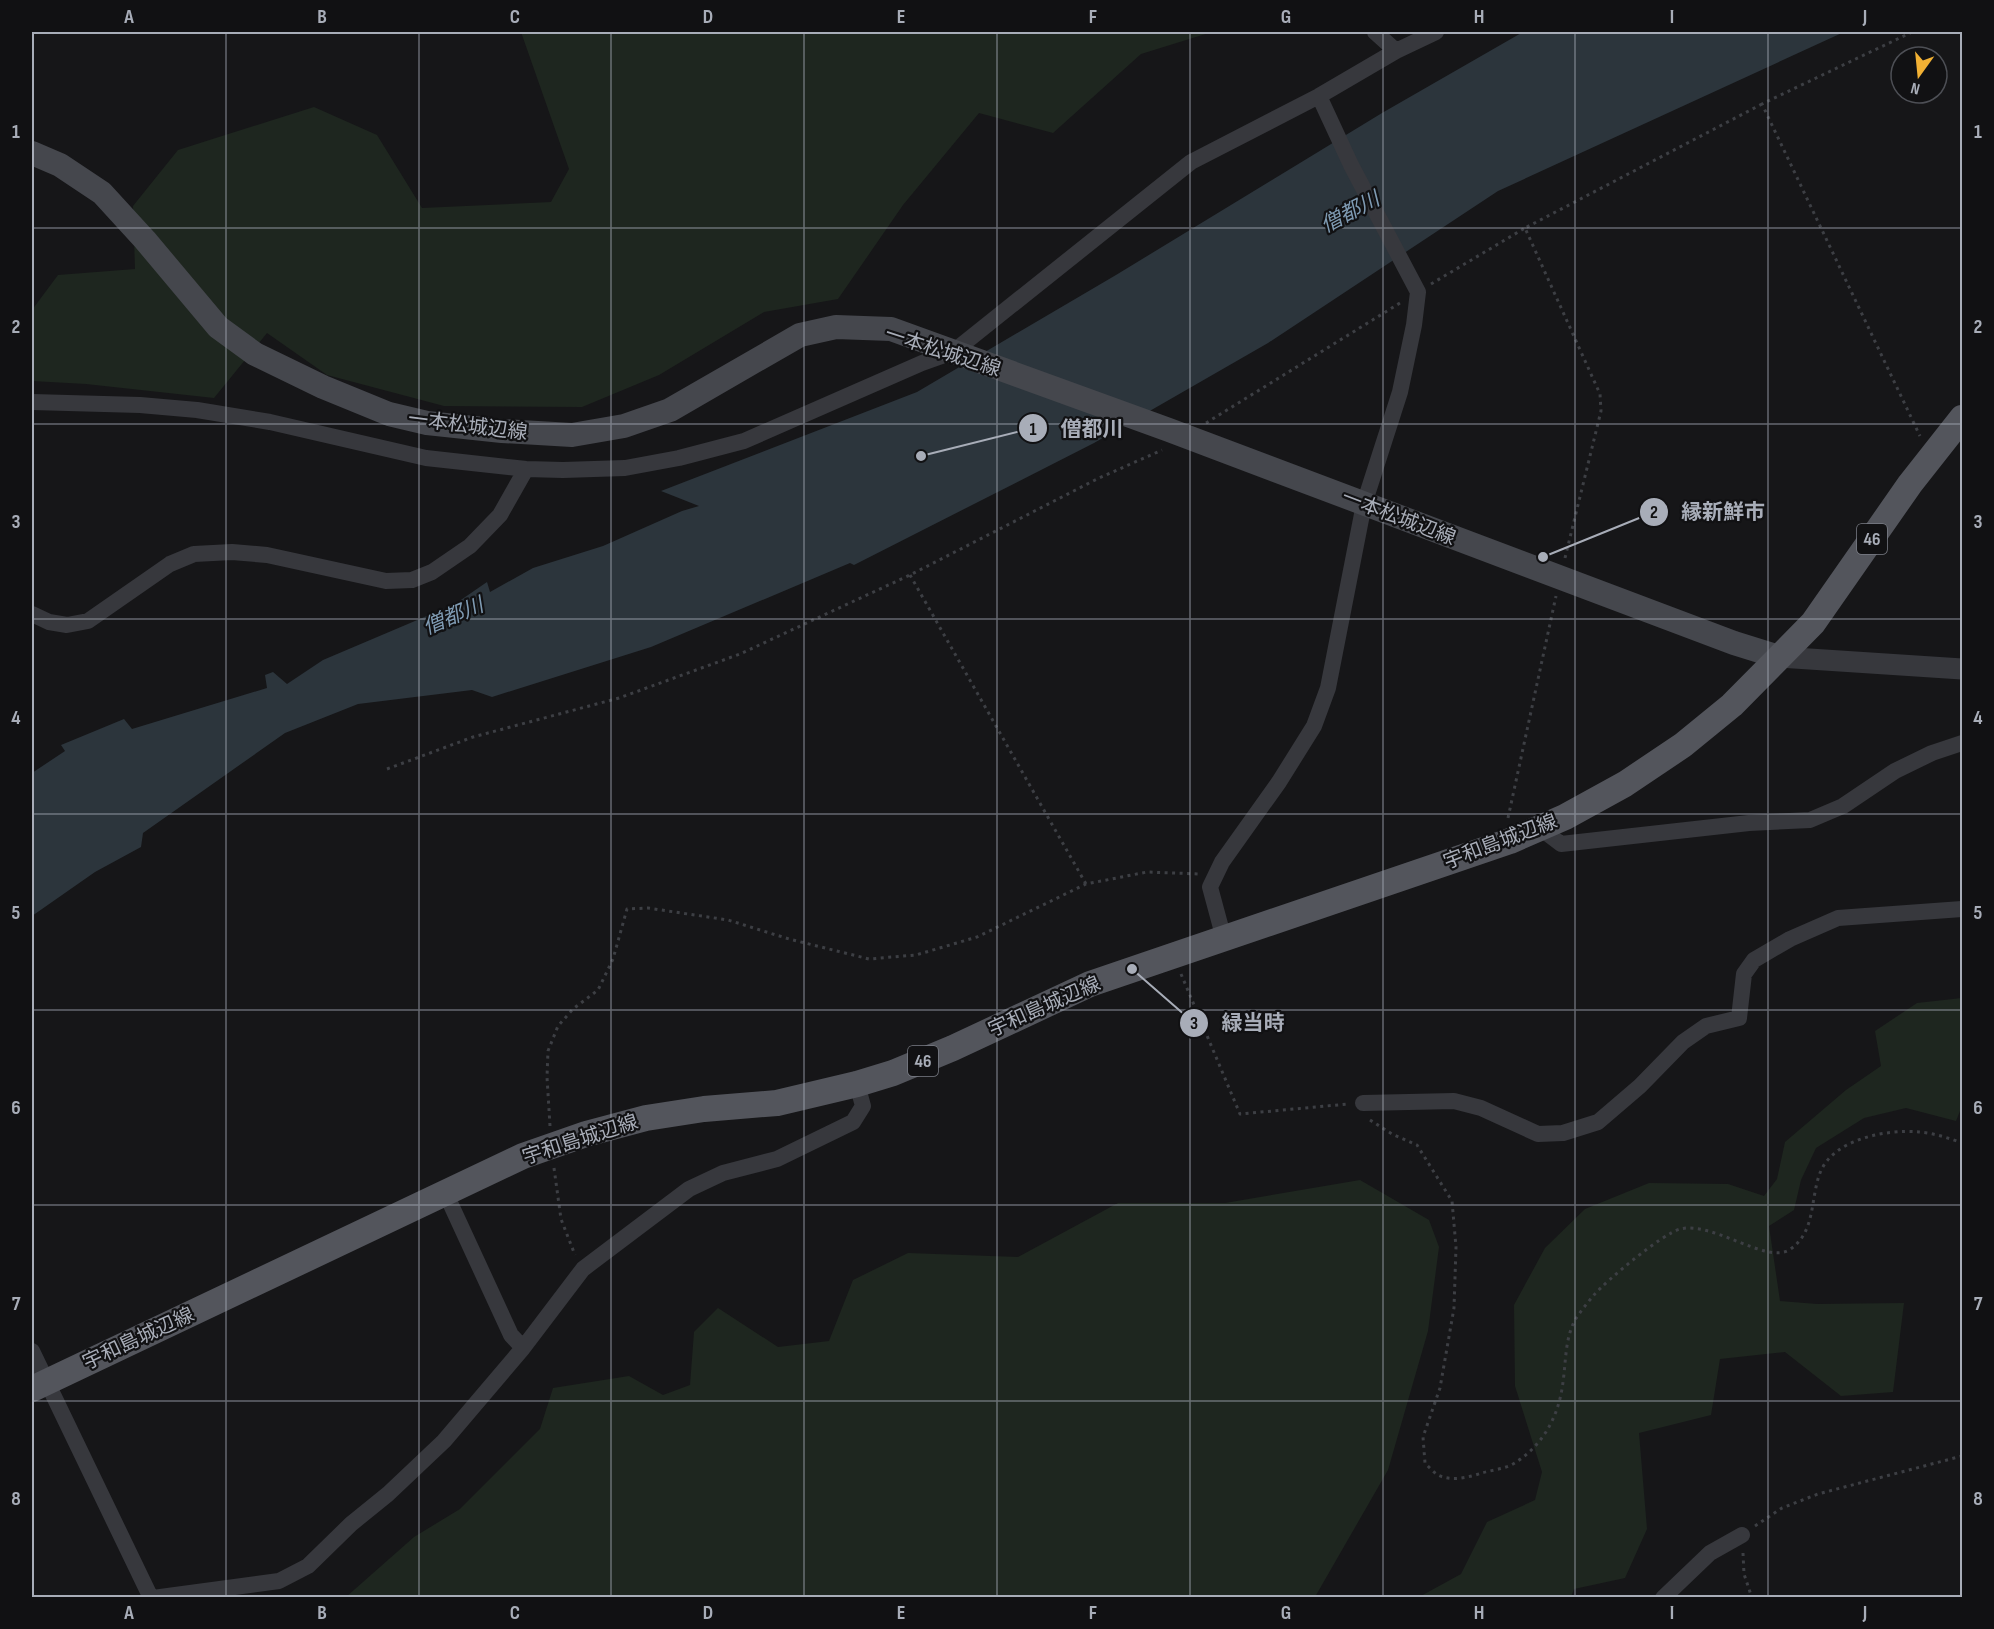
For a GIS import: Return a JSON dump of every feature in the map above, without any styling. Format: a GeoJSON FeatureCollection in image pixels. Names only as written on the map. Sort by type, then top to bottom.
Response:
{"type":"FeatureCollection","features":[{"type":"Feature","properties":{"kind":"main road","name":"一本松城辺線"},"geometry":{"type":"LineString","coordinates":[[32,153],[60,165],[102,193],[218,327],[255,354],[323,387],[388,414],[428,423],[502,431],[572,435],[624,426],[670,410],[800,335],[836,327],[891,330],[1177,433],[1734,643],[1779,657]]}},
{"type":"Feature","properties":{"kind":"main road","name":"宇和島城辺線"},"geometry":{"type":"LineString","coordinates":[[39,1385],[523,1156],[586,1134],[646,1118],[704,1109],[777,1103],[893,1073],[953,1048],[1090,984],[1510,841],[1540,828],[1625,784],[1683,745],[1732,705],[1813,623],[1936,450],[1962,418]]}},
{"type":"Feature","properties":{"kind":"street"},"geometry":{"type":"LineString","coordinates":[[1375,32],[1395,51]]}},
{"type":"Feature","properties":{"kind":"street"},"geometry":{"type":"LineString","coordinates":[[32,402],[140,405],[197,410],[270,422],[426,458],[526,469],[625,468],[679,458],[734,444],[922,363],[953,352],[1191,162],[1319,96],[1395,51],[1436,32]]}},
{"type":"Feature","properties":{"kind":"street"},"geometry":{"type":"LineString","coordinates":[[1224,939],[1210,887],[1222,862],[1279,782],[1314,726],[1328,688],[1364,504],[1400,392],[1414,325],[1416,289],[1351,165],[1319,96]]}},
{"type":"Feature","properties":{"kind":"street"},"geometry":{"type":"LineString","coordinates":[[32,614],[49,622],[67,625],[88,621],[171,564],[194,554],[232,552],[267,555],[386,581],[412,580],[432,572],[470,546],[500,515],[526,469]]}},
{"type":"Feature","properties":{"kind":"street"},"geometry":{"type":"LineString","coordinates":[[1779,657],[1962,669]]}},
{"type":"Feature","properties":{"kind":"street"},"geometry":{"type":"LineString","coordinates":[[1540,828],[1561,844],[1749,823],[1810,820],[1843,806],[1895,771],[1932,753],[1962,743]]}},
{"type":"Feature","properties":{"kind":"street"},"geometry":{"type":"LineString","coordinates":[[1364,1103],[1454,1101],[1481,1108],[1538,1134],[1563,1133],[1598,1122],[1640,1086],[1683,1042],[1706,1026],[1739,1018],[1744,974],[1754,960],[1790,939],[1838,918],[1962,909]]}},
{"type":"Feature","properties":{"kind":"street"},"geometry":{"type":"LineString","coordinates":[[32,1351],[39,1385],[152,1598],[279,1581],[308,1566],[351,1524],[388,1494],[444,1442],[523,1348],[583,1269],[689,1189],[723,1173],[777,1159],[853,1122],[863,1106],[857,1084]]}},
{"type":"Feature","properties":{"kind":"street"},"geometry":{"type":"LineString","coordinates":[[446,1194],[511,1335],[523,1348]]}},
{"type":"Feature","properties":{"kind":"street"},"geometry":{"type":"LineString","coordinates":[[1663,1598],[1676,1583],[1710,1553],[1742,1535]]}},
{"type":"Feature","properties":{"kind":"path"},"geometry":{"type":"LineString","coordinates":[[387,769],[473,737],[619,698],[740,654],[910,575],[1097,479],[1155,454],[1177,433],[1416,289],[1525,228],[1762,104],[1912,32]]}},
{"type":"Feature","properties":{"kind":"path"},"geometry":{"type":"LineString","coordinates":[[1762,104],[1923,442],[1936,450]]}},
{"type":"Feature","properties":{"kind":"path"},"geometry":{"type":"LineString","coordinates":[[1510,841],[1508,817],[1560,578],[1601,411],[1600,394],[1525,228]]}},
{"type":"Feature","properties":{"kind":"path"},"geometry":{"type":"LineString","coordinates":[[910,575],[1086,884]]}},
{"type":"Feature","properties":{"kind":"path"},"geometry":{"type":"LineString","coordinates":[[583,1269],[575,1256],[561,1219],[551,1146],[547,1077],[548,1050],[558,1026],[573,1009],[598,990],[613,959],[627,909],[648,908],[728,920],[789,939],[869,958],[916,955],[977,937],[1086,884],[1147,872],[1190,873],[1215,877]]}},
{"type":"Feature","properties":{"kind":"path"},"geometry":{"type":"LineString","coordinates":[[1172,956],[1191,995],[1240,1114],[1364,1103],[1368,1119],[1392,1134],[1417,1145],[1452,1201],[1456,1247],[1455,1308],[1440,1388],[1423,1437],[1425,1463],[1438,1476],[1462,1479],[1512,1465],[1536,1446],[1554,1421],[1563,1384],[1567,1345],[1575,1320],[1595,1293],[1656,1242],[1681,1229],[1713,1231],[1770,1253],[1786,1251],[1802,1240],[1812,1213],[1820,1173],[1830,1155],[1847,1144],[1878,1134],[1919,1132],[1962,1143]]}},
{"type":"Feature","properties":{"kind":"path"},"geometry":{"type":"LineString","coordinates":[[1752,1598],[1744,1574],[1742,1535],[1782,1508],[1818,1494],[1962,1456]]}},
{"type":"Feature","properties":{"kind":"shaded area"},"geometry":{"type":"Polygon","coordinates":[[[521,32],[1212,32],[1141,54],[1053,133],[979,113],[903,205],[838,299],[764,312],[659,375],[582,407],[444,406],[327,375],[267,333],[214,398],[86,384],[32,381],[32,310],[58,275],[135,269],[133,206],[178,150],[314,107],[377,135],[422,208],[551,202],[569,169],[521,32]]]}},
{"type":"Feature","properties":{"kind":"shaded area"},"geometry":{"type":"Polygon","coordinates":[[[1962,998],[1962,1106],[1956,1121],[1906,1108],[1864,1118],[1816,1148],[1801,1180],[1794,1210],[1769,1226],[1780,1301],[1817,1304],[1904,1303],[1893,1392],[1841,1396],[1785,1352],[1720,1359],[1711,1415],[1639,1433],[1647,1529],[1625,1578],[1574,1589],[1571,1597],[1419,1597],[1461,1574],[1487,1522],[1535,1500],[1542,1472],[1515,1386],[1514,1305],[1545,1248],[1585,1209],[1649,1183],[1728,1184],[1764,1196],[1777,1179],[1785,1142],[1846,1090],[1881,1066],[1875,1031],[1917,1003],[1962,998]]]}},
{"type":"Feature","properties":{"kind":"shaded area"},"geometry":{"type":"Polygon","coordinates":[[[1360,1180],[1429,1220],[1439,1247],[1428,1331],[1388,1470],[1315,1597],[346,1597],[414,1537],[460,1509],[540,1429],[553,1388],[629,1376],[663,1395],[690,1385],[694,1332],[718,1308],[778,1347],[829,1341],[853,1280],[908,1253],[1018,1257],[1118,1203],[1225,1203],[1360,1180]]]}},
{"type":"Feature","properties":{"kind":"water"},"geometry":{"type":"Polygon","coordinates":[[[1523,32],[1844,32],[1498,191],[1268,343],[1094,443],[854,565],[850,563],[651,647],[492,697],[472,690],[358,704],[285,733],[143,833],[141,847],[95,872],[32,916],[32,773],[65,751],[61,745],[124,719],[132,729],[267,688],[265,675],[273,672],[287,684],[323,660],[455,604],[487,582],[490,592],[533,568],[603,546],[682,511],[699,506],[661,491],[917,392],[1116,275],[1382,113],[1523,32]]]}},
{"type":"Feature","properties":{"kind":"place","name":"僧都川"},"geometry":{"type":"Point","coordinates":[921,456]}},
{"type":"Feature","properties":{"kind":"place","name":"縁新鮮市"},"geometry":{"type":"Point","coordinates":[1543,557]}},
{"type":"Feature","properties":{"kind":"place","name":"緑当時"},"geometry":{"type":"Point","coordinates":[1132,969]}}]}
